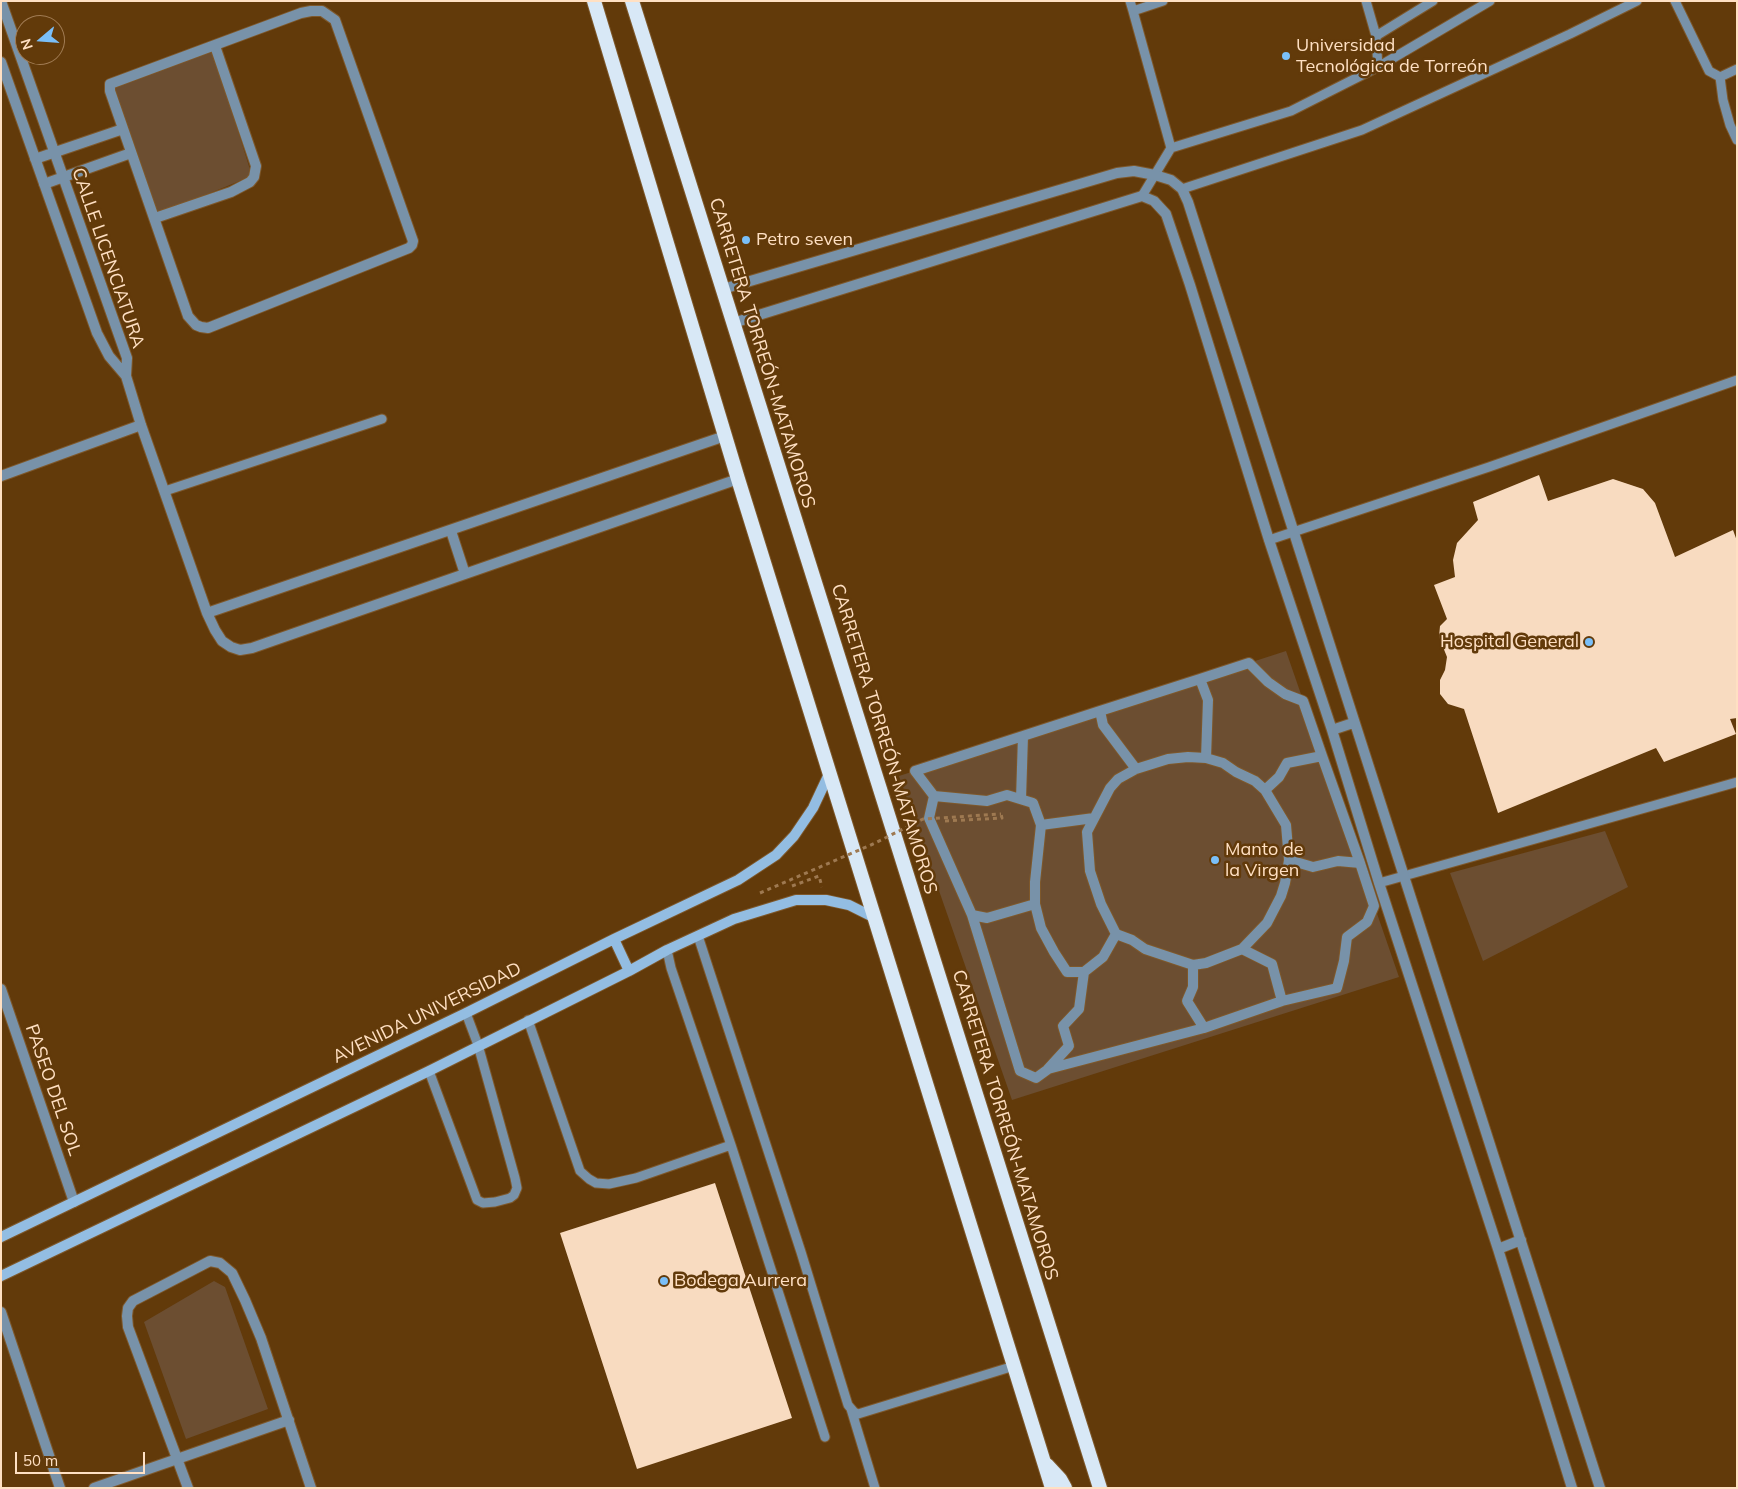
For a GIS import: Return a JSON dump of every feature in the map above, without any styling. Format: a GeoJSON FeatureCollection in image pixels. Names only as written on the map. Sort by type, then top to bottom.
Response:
{"type":"FeatureCollection","features":[{"type":"Feature","properties":{"kind":"highway"},"geometry":{"type":"LineString","coordinates":[[594,1],[738,479],[1052,1488]]}},
{"type":"Feature","properties":{"kind":"highway","name":"CARRETERA TORREÓN-MATAMOROS"},"geometry":{"type":"LineString","coordinates":[[632,1],[1100,1488]]}},
{"type":"Feature","properties":{"kind":"highway"},"geometry":{"type":"LineString","coordinates":[[1044,1461],[1060,1479],[1065,1488]]}},
{"type":"Feature","properties":{"kind":"main road","name":"AVENIDA UNIVERSIDAD"},"geometry":{"type":"LineString","coordinates":[[1,1237],[738,880],[776,855],[794,836],[813,808],[829,774]]}},
{"type":"Feature","properties":{"kind":"main road"},"geometry":{"type":"LineString","coordinates":[[1,1276],[429,1071],[667,950],[734,919],[796,900],[826,900],[849,905],[874,917]]}},
{"type":"Feature","properties":{"kind":"main road"},"geometry":{"type":"LineString","coordinates":[[614,939],[629,971]]}},
{"type":"Feature","properties":{"kind":"street","name":"CALLE LICENCIATURA"},"geometry":{"type":"LineString","coordinates":[[1,1],[127,358],[126,376]]}},
{"type":"Feature","properties":{"kind":"street"},"geometry":{"type":"LineString","coordinates":[[322,11],[335,20],[412,245],[409,248],[208,328],[196,325],[188,316],[110,92],[110,84],[215,46],[301,13],[322,11]]}},
{"type":"Feature","properties":{"kind":"street"},"geometry":{"type":"LineString","coordinates":[[155,218],[230,192],[250,182],[254,177],[256,166],[215,46]]}},
{"type":"Feature","properties":{"kind":"street","name":"CALLE LICENCIATURA"},"geometry":{"type":"LineString","coordinates":[[1,62],[97,333],[109,356],[126,376]]}},
{"type":"Feature","properties":{"kind":"street"},"geometry":{"type":"LineString","coordinates":[[35,159],[123,129]]}},
{"type":"Feature","properties":{"kind":"street"},"geometry":{"type":"LineString","coordinates":[[44,184],[131,153]]}},
{"type":"Feature","properties":{"kind":"street"},"geometry":{"type":"LineString","coordinates":[[722,289],[1117,173],[1134,171],[1155,175],[1172,180],[1182,189],[1600,1488]]}},
{"type":"Feature","properties":{"kind":"street"},"geometry":{"type":"LineString","coordinates":[[733,323],[1142,196],[1154,201],[1161,208],[1169,221],[1269,540],[1332,730],[1379,883],[1498,1249],[1572,1488]]}},
{"type":"Feature","properties":{"kind":"street"},"geometry":{"type":"LineString","coordinates":[[126,376],[141,425],[207,612],[222,641],[231,648],[240,650],[252,648],[738,479]]}},
{"type":"Feature","properties":{"kind":"street"},"geometry":{"type":"LineString","coordinates":[[1,476],[141,425]]}},
{"type":"Feature","properties":{"kind":"street"},"geometry":{"type":"LineString","coordinates":[[207,612],[725,436]]}},
{"type":"Feature","properties":{"kind":"street"},"geometry":{"type":"LineString","coordinates":[[450,530],[464,574]]}},
{"type":"Feature","properties":{"kind":"street"},"geometry":{"type":"LineString","coordinates":[[1048,1070],[1204,1028],[1282,1001],[1337,988],[1344,961],[1347,937],[1367,922],[1374,906],[1303,701],[1285,694],[1268,682],[1249,663],[915,771],[934,796],[987,801],[1007,795],[1033,803],[1041,825],[1035,882],[1035,904],[1041,928],[1067,972],[1084,972],[1103,957],[1116,934]]}},
{"type":"Feature","properties":{"kind":"street"},"geometry":{"type":"LineString","coordinates":[[1200,679],[1208,700],[1206,758]]}},
{"type":"Feature","properties":{"kind":"street"},"geometry":{"type":"LineString","coordinates":[[1100,711],[1103,725],[1136,769]]}},
{"type":"Feature","properties":{"kind":"street"},"geometry":{"type":"LineString","coordinates":[[1332,730],[1353,723]]}},
{"type":"Feature","properties":{"kind":"street"},"geometry":{"type":"LineString","coordinates":[[1021,799],[1023,736]]}},
{"type":"Feature","properties":{"kind":"street"},"geometry":{"type":"LineString","coordinates":[[1265,790],[1279,777],[1287,763],[1322,756]]}},
{"type":"Feature","properties":{"kind":"street"},"geometry":{"type":"LineString","coordinates":[[1206,758],[1223,763],[1255,781],[1265,790],[1286,826],[1289,860],[1281,896],[1267,923],[1242,949],[1206,964],[1193,965],[1150,951],[1116,934],[1101,904],[1090,871],[1086,832],[1110,788],[1118,780],[1136,769],[1168,759],[1206,758]]}},
{"type":"Feature","properties":{"kind":"street"},"geometry":{"type":"LineString","coordinates":[[934,796],[929,818],[972,915],[1020,1071],[1036,1078],[1048,1070],[1069,1046],[1063,1026],[1079,1009],[1084,972]]}},
{"type":"Feature","properties":{"kind":"street"},"geometry":{"type":"LineString","coordinates":[[1041,825],[1094,818]]}},
{"type":"Feature","properties":{"kind":"street"},"geometry":{"type":"LineString","coordinates":[[1289,860],[1313,866],[1338,861],[1360,863]]}},
{"type":"Feature","properties":{"kind":"street"},"geometry":{"type":"LineString","coordinates":[[972,915],[987,918],[1035,904]]}},
{"type":"Feature","properties":{"kind":"street"},"geometry":{"type":"LineString","coordinates":[[1242,949],[1272,964],[1282,1001]]}},
{"type":"Feature","properties":{"kind":"street"},"geometry":{"type":"LineString","coordinates":[[1193,965],[1193,987],[1187,1001],[1204,1028]]}},
{"type":"Feature","properties":{"kind":"street","name":"PASEO DEL SOL"},"geometry":{"type":"LineString","coordinates":[[1,989],[74,1202]]}},
{"type":"Feature","properties":{"kind":"street"},"geometry":{"type":"LineString","coordinates":[[1498,1249],[1521,1240]]}},
{"type":"Feature","properties":{"kind":"street"},"geometry":{"type":"LineString","coordinates":[[188,1488],[128,1327],[127,1316],[128,1308],[133,1301],[210,1261],[220,1263],[232,1273],[241,1291],[261,1338],[312,1488]]}},
{"type":"Feature","properties":{"kind":"street"},"geometry":{"type":"LineString","coordinates":[[1,1312],[60,1488]]}},
{"type":"Feature","properties":{"kind":"street"},"geometry":{"type":"LineString","coordinates":[[94,1488],[289,1420]]}},
{"type":"Feature","properties":{"kind":"lane"},"geometry":{"type":"LineString","coordinates":[[1130,1],[1170,148]]}},
{"type":"Feature","properties":{"kind":"lane"},"geometry":{"type":"LineString","coordinates":[[1132,11],[1163,1]]}},
{"type":"Feature","properties":{"kind":"lane"},"geometry":{"type":"LineString","coordinates":[[1366,1],[1376,36],[1378,67]]}},
{"type":"Feature","properties":{"kind":"lane"},"geometry":{"type":"LineString","coordinates":[[1376,36],[1434,1]]}},
{"type":"Feature","properties":{"kind":"lane"},"geometry":{"type":"LineString","coordinates":[[1142,196],[1170,148],[1291,111],[1378,67],[1490,1]]}},
{"type":"Feature","properties":{"kind":"lane"},"geometry":{"type":"LineString","coordinates":[[1182,189],[1362,130],[1637,1]]}},
{"type":"Feature","properties":{"kind":"lane"},"geometry":{"type":"LineString","coordinates":[[1675,1],[1709,71],[1720,77]]}},
{"type":"Feature","properties":{"kind":"lane"},"geometry":{"type":"LineString","coordinates":[[1720,77],[1737,69]]}},
{"type":"Feature","properties":{"kind":"lane"},"geometry":{"type":"LineString","coordinates":[[1720,77],[1723,100],[1730,125],[1737,140]]}},
{"type":"Feature","properties":{"kind":"lane"},"geometry":{"type":"LineString","coordinates":[[1269,540],[1480,470],[1737,380]]}},
{"type":"Feature","properties":{"kind":"lane"},"geometry":{"type":"LineString","coordinates":[[165,491],[382,419]]}},
{"type":"Feature","properties":{"kind":"lane"},"geometry":{"type":"LineString","coordinates":[[1379,883],[1737,782]]}},
{"type":"Feature","properties":{"kind":"lane"},"geometry":{"type":"LineString","coordinates":[[698,936],[801,1252],[875,1488]]}},
{"type":"Feature","properties":{"kind":"lane"},"geometry":{"type":"LineString","coordinates":[[667,950],[671,968],[731,1145],[825,1437]]}},
{"type":"Feature","properties":{"kind":"lane"},"geometry":{"type":"LineString","coordinates":[[429,1071],[477,1200],[483,1204],[510,1198],[517,1188],[515,1178],[478,1045],[466,1013]]}},
{"type":"Feature","properties":{"kind":"lane"},"geometry":{"type":"LineString","coordinates":[[528,1020],[580,1171],[589,1179],[596,1183],[609,1184],[636,1178],[731,1145]]}},
{"type":"Feature","properties":{"kind":"lane"},"geometry":{"type":"LineString","coordinates":[[851,1409],[858,1414],[1014,1366]]}},
{"type":"Feature","properties":{"kind":"path"},"geometry":{"type":"LineString","coordinates":[[760,893],[873,844],[923,819],[1001,814],[1002,818],[932,822]]}},
{"type":"Feature","properties":{"kind":"shaded area"},"geometry":{"type":"Polygon","coordinates":[[[213,50],[252,176],[156,215],[112,86],[213,50]]]}},
{"type":"Feature","properties":{"kind":"shaded area"},"geometry":{"type":"Polygon","coordinates":[[[1286,651],[1399,977],[1012,1100],[899,776],[1286,651]]]}},
{"type":"Feature","properties":{"kind":"shaded area"},"geometry":{"type":"Polygon","coordinates":[[[1605,831],[1628,887],[1483,961],[1450,873],[1605,831]]]}},
{"type":"Feature","properties":{"kind":"shaded area"},"geometry":{"type":"Polygon","coordinates":[[[214,1281],[225,1287],[268,1409],[186,1439],[144,1322],[214,1281]]]}},
{"type":"Feature","properties":{"kind":"building","name":"Hospital General"},"geometry":{"type":"Polygon","coordinates":[[[1539,475],[1548,501],[1613,479],[1643,489],[1655,503],[1675,557],[1733,530],[1737,541],[1737,718],[1730,719],[1736,734],[1664,762],[1656,748],[1498,813],[1464,709],[1448,704],[1440,694],[1440,680],[1445,670],[1447,657],[1439,637],[1440,626],[1447,619],[1434,585],[1455,577],[1453,560],[1457,543],[1478,520],[1473,502],[1539,475]]]}},
{"type":"Feature","properties":{"kind":"building"},"geometry":{"type":"Polygon","coordinates":[[[715,1183],[792,1418],[637,1469],[560,1233],[715,1183]]]}},
{"type":"Feature","properties":{"kind":"place","name":"Universidad Tecnológica de Torreón"},"geometry":{"type":"Point","coordinates":[1286,56]}},
{"type":"Feature","properties":{"kind":"place","name":"Petro seven"},"geometry":{"type":"Point","coordinates":[746,240]}},
{"type":"Feature","properties":{"kind":"place","name":"Hospital General"},"geometry":{"type":"Point","coordinates":[1589,642]}},
{"type":"Feature","properties":{"kind":"place","name":"Manto de la Virgen"},"geometry":{"type":"Point","coordinates":[1215,860]}},
{"type":"Feature","properties":{"kind":"place","name":"Bodega Aurrera"},"geometry":{"type":"Point","coordinates":[664,1281]}}]}
